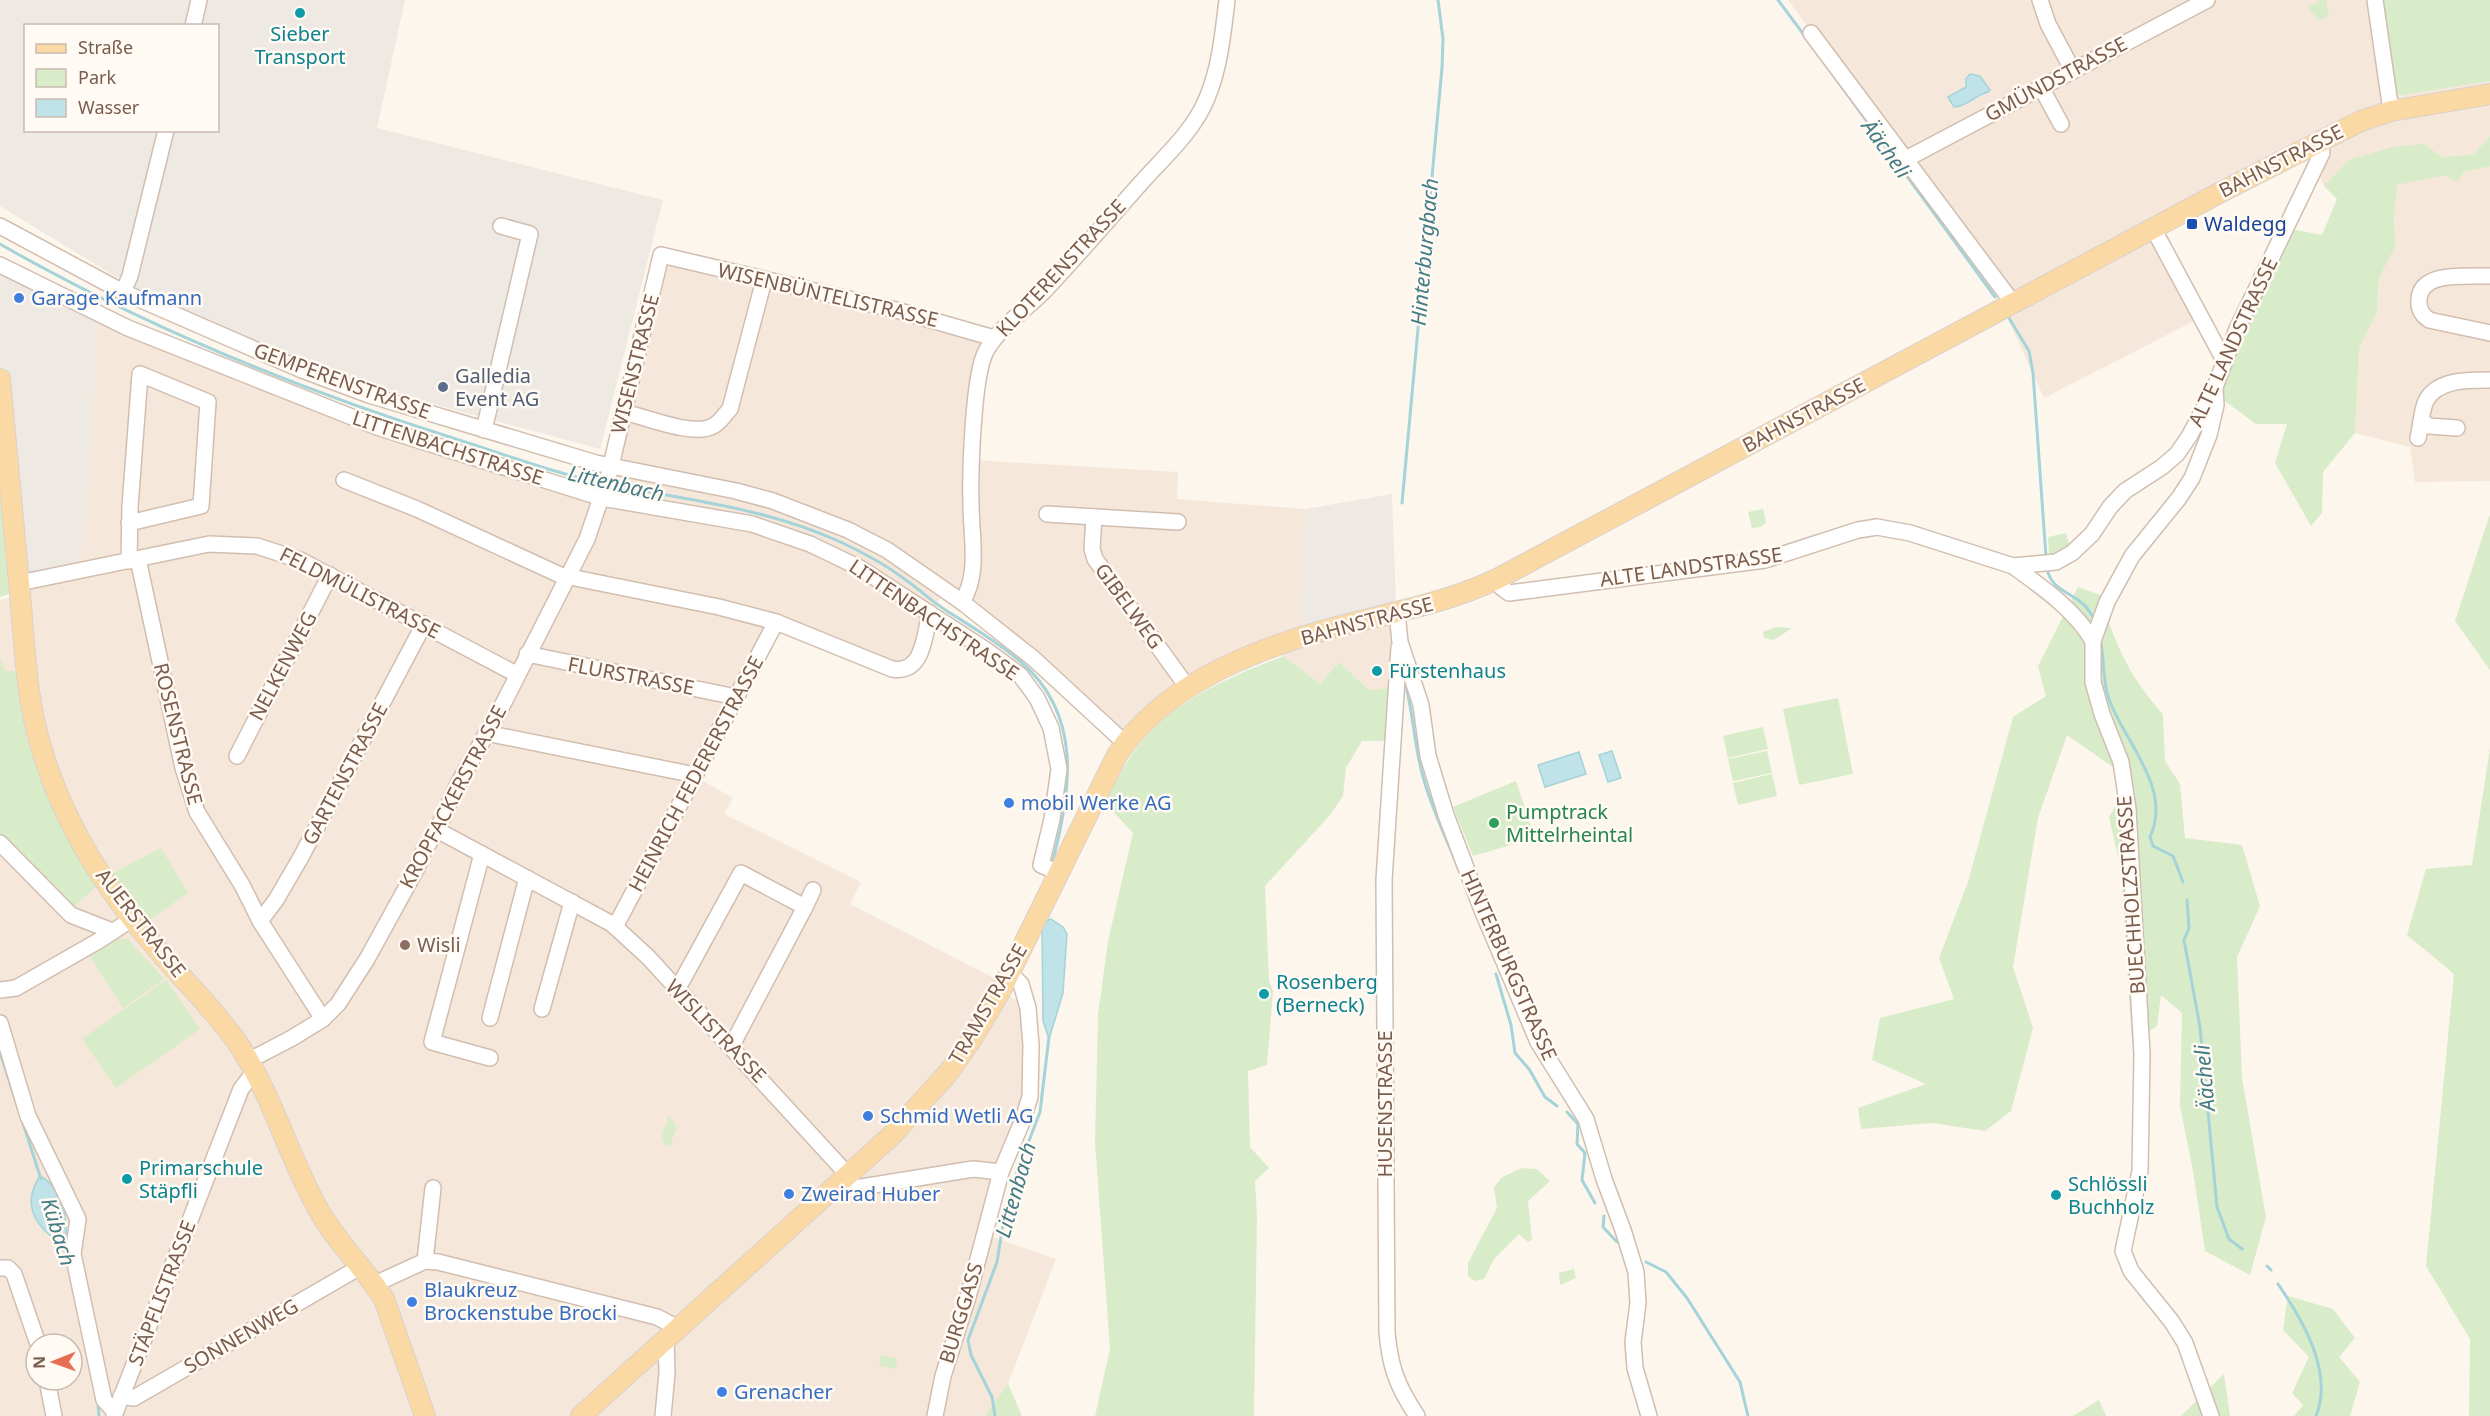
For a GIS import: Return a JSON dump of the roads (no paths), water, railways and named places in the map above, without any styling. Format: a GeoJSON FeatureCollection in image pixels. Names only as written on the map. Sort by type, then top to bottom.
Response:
{"type":"FeatureCollection","features":[{"type":"Feature","properties":{"kind":"main road","name":"BAHNSTRASSE"},"geometry":{"type":"LineString","coordinates":[[1125,742],[1143,721],[1164,704],[1232,664],[1323,631],[1459,596],[1497,579],[2153,228],[2361,121],[2391,111],[2490,94]]}},
{"type":"Feature","properties":{"kind":"main road","name":"AUERSTRASSE"},"geometry":{"type":"LineString","coordinates":[[0,379],[33,715],[51,778],[84,847],[132,919],[225,1026],[251,1066],[317,1209],[340,1243],[375,1284],[384,1299],[425,1416]]}},
{"type":"Feature","properties":{"kind":"main road","name":"TRAMSTRASSE"},"geometry":{"type":"LineString","coordinates":[[581,1416],[843,1180],[915,1111],[948,1073],[979,1028],[1010,973],[1125,742]]}},
{"type":"Feature","properties":{"kind":"street"},"geometry":{"type":"LineString","coordinates":[[193,24],[199,0]]}},
{"type":"Feature","properties":{"kind":"street","name":"KLOTERENSTRASSE"},"geometry":{"type":"LineString","coordinates":[[964,599],[970,588],[972,571],[971,493],[978,379],[985,354],[994,338],[1045,290],[1160,162],[1198,116],[1207,99],[1215,75],[1227,0]]}},
{"type":"Feature","properties":{"kind":"street"},"geometry":{"type":"LineString","coordinates":[[2040,0],[2049,24],[2073,70]]}},
{"type":"Feature","properties":{"kind":"street","name":"GMÜNDSTRASSE"},"geometry":{"type":"LineString","coordinates":[[1906,159],[2207,0]]}},
{"type":"Feature","properties":{"kind":"street"},"geometry":{"type":"LineString","coordinates":[[2375,0],[2391,111]]}},
{"type":"Feature","properties":{"kind":"street"},"geometry":{"type":"LineString","coordinates":[[1811,33],[2013,303]]}},
{"type":"Feature","properties":{"kind":"street"},"geometry":{"type":"LineString","coordinates":[[2041,87],[2061,124]]}},
{"type":"Feature","properties":{"kind":"street"},"geometry":{"type":"LineString","coordinates":[[123,292],[130,276],[166,132]]}},
{"type":"Feature","properties":{"kind":"street","name":"ALTE LANDSTRASSE"},"geometry":{"type":"LineString","coordinates":[[1497,579],[1501,587],[1509,593],[1765,560],[1858,530],[1877,527],[1910,533],[2013,566],[2056,562],[2072,553],[2092,534],[2110,507],[2125,491],[2163,467],[2177,454],[2190,435],[2215,387],[2237,329],[2322,153],[2320,141]]}},
{"type":"Feature","properties":{"kind":"street","name":"GEMPERENSTRASSE"},"geometry":{"type":"LineString","coordinates":[[0,226],[123,292],[302,370],[369,395],[610,470],[736,491],[807,514],[887,549],[964,599],[1125,742]]}},
{"type":"Feature","properties":{"kind":"street"},"geometry":{"type":"LineString","coordinates":[[484,430],[530,234],[501,226]]}},
{"type":"Feature","properties":{"kind":"street"},"geometry":{"type":"LineString","coordinates":[[2153,228],[2225,362]]}},
{"type":"Feature","properties":{"kind":"street","name":"WISENBÜNTELISTRASSE"},"geometry":{"type":"LineString","coordinates":[[662,255],[896,310],[994,338]]}},
{"type":"Feature","properties":{"kind":"street","name":"WISENSTRASSE"},"geometry":{"type":"LineString","coordinates":[[603,494],[662,255]]}},
{"type":"Feature","properties":{"kind":"street","name":"LITTENBACHSTRASSE"},"geometry":{"type":"LineString","coordinates":[[0,265],[128,328],[319,406],[409,438],[603,494],[717,517],[787,535],[860,568],[1020,675],[1037,698],[1051,728],[1059,768],[1052,819],[1041,865],[1059,873]]}},
{"type":"Feature","properties":{"kind":"street"},"geometry":{"type":"LineString","coordinates":[[2490,276],[2447,278],[2430,282],[2421,290],[2418,304],[2422,314],[2429,320],[2490,333]]}},
{"type":"Feature","properties":{"kind":"street"},"geometry":{"type":"LineString","coordinates":[[624,412],[696,429],[713,426],[718,422],[730,409],[764,280]]}},
{"type":"Feature","properties":{"kind":"street","name":"ROSENSTRASSE"},"geometry":{"type":"LineString","coordinates":[[129,523],[201,506],[208,402],[140,374],[129,523],[133,560],[183,768],[197,812],[242,885],[260,921],[323,1019]]}},
{"type":"Feature","properties":{"kind":"street"},"geometry":{"type":"LineString","coordinates":[[2418,438],[2425,403],[2432,392],[2450,383],[2490,380]]}},
{"type":"Feature","properties":{"kind":"street","name":"BUECHHOLZSTRASSE"},"geometry":{"type":"LineString","coordinates":[[2211,1416],[2185,1343],[2172,1322],[2131,1271],[2123,1251],[2140,1171],[2142,1054],[2128,809],[2121,762],[2102,714],[2093,682],[2093,642],[2107,602],[2132,556],[2179,498],[2192,478],[2209,435],[2216,405],[2215,387]]}},
{"type":"Feature","properties":{"kind":"street"},"geometry":{"type":"LineString","coordinates":[[2422,421],[2428,426],[2457,428]]}},
{"type":"Feature","properties":{"kind":"street"},"geometry":{"type":"LineString","coordinates":[[344,480],[417,509],[560,575],[697,602],[776,622],[899,670],[907,670],[914,666],[930,613]]}},
{"type":"Feature","properties":{"kind":"street","name":"KROPFACKERSTRASSE"},"geometry":{"type":"LineString","coordinates":[[251,1066],[323,1019],[350,988],[437,830],[457,786],[568,577],[587,539],[603,494]]}},
{"type":"Feature","properties":{"kind":"street"},"geometry":{"type":"LineString","coordinates":[[1047,514],[1178,522]]}},
{"type":"Feature","properties":{"kind":"street","name":"GIBELWEG"},"geometry":{"type":"LineString","coordinates":[[1094,517],[1092,549],[1095,559],[1188,688]]}},
{"type":"Feature","properties":{"kind":"street","name":"FELDMÜLISTRASSE"},"geometry":{"type":"LineString","coordinates":[[19,583],[209,544],[246,544],[293,556],[516,674]]}},
{"type":"Feature","properties":{"kind":"street"},"geometry":{"type":"LineString","coordinates":[[2013,566],[2069,611],[2084,626],[2093,642]]}},
{"type":"Feature","properties":{"kind":"street","name":"NELKENWEG"},"geometry":{"type":"LineString","coordinates":[[237,756],[330,575]]}},
{"type":"Feature","properties":{"kind":"street","name":"HINTERBURGSTRASSE"},"geometry":{"type":"LineString","coordinates":[[1397,612],[1400,642],[1421,705],[1428,756],[1467,871],[1538,1042],[1587,1119],[1604,1179],[1623,1230],[1636,1272],[1638,1297],[1633,1342],[1635,1368],[1649,1416]]}},
{"type":"Feature","properties":{"kind":"street","name":"HEINRICH FEDERERSTRASSE"},"geometry":{"type":"LineString","coordinates":[[615,927],[776,622]]}},
{"type":"Feature","properties":{"kind":"street","name":"GARTENSTRASSE"},"geometry":{"type":"LineString","coordinates":[[260,921],[276,900],[301,856],[424,624]]}},
{"type":"Feature","properties":{"kind":"street","name":"HUSENSTRASSE"},"geometry":{"type":"LineString","coordinates":[[1400,642],[1384,880],[1387,1332],[1392,1370],[1397,1384],[1417,1416]]}},
{"type":"Feature","properties":{"kind":"street","name":"FLURSTRASSE"},"geometry":{"type":"LineString","coordinates":[[527,654],[736,697]]}},
{"type":"Feature","properties":{"kind":"street"},"geometry":{"type":"LineString","coordinates":[[486,733],[695,775]]}},
{"type":"Feature","properties":{"kind":"street","name":"WISLISTRASSE"},"geometry":{"type":"LineString","coordinates":[[437,830],[615,927],[648,957],[731,1047],[843,1180]]}},
{"type":"Feature","properties":{"kind":"street"},"geometry":{"type":"LineString","coordinates":[[0,843],[71,915],[112,931]]}},
{"type":"Feature","properties":{"kind":"street"},"geometry":{"type":"LineString","coordinates":[[482,854],[432,1041],[490,1058]]}},
{"type":"Feature","properties":{"kind":"street"},"geometry":{"type":"LineString","coordinates":[[677,990],[743,869],[805,907]]}},
{"type":"Feature","properties":{"kind":"street"},"geometry":{"type":"LineString","coordinates":[[490,1018],[527,878]]}},
{"type":"Feature","properties":{"kind":"street"},"geometry":{"type":"LineString","coordinates":[[731,1047],[813,890]]}},
{"type":"Feature","properties":{"kind":"street"},"geometry":{"type":"LineString","coordinates":[[542,1009],[572,902]]}},
{"type":"Feature","properties":{"kind":"street"},"geometry":{"type":"LineString","coordinates":[[0,990],[16,988],[132,919]]}},
{"type":"Feature","properties":{"kind":"street","name":"BURGGASS"},"geometry":{"type":"LineString","coordinates":[[935,1416],[943,1376],[968,1297],[1001,1172],[1026,1112],[1032,1072],[1028,1008],[1022,984],[1010,973]]}},
{"type":"Feature","properties":{"kind":"street"},"geometry":{"type":"LineString","coordinates":[[0,1023],[28,1116],[69,1196],[78,1219],[73,1254],[104,1400],[114,1414]]}},
{"type":"Feature","properties":{"kind":"street","name":"STÄPFLISTRASSE"},"geometry":{"type":"LineString","coordinates":[[114,1414],[251,1066]]}},
{"type":"Feature","properties":{"kind":"street"},"geometry":{"type":"LineString","coordinates":[[843,1180],[849,1189],[974,1169],[1001,1172]]}},
{"type":"Feature","properties":{"kind":"street"},"geometry":{"type":"LineString","coordinates":[[425,1261],[433,1188]]}},
{"type":"Feature","properties":{"kind":"street"},"geometry":{"type":"LineString","coordinates":[[375,1284],[425,1261],[454,1265],[657,1317],[672,1333],[663,1416]]}},
{"type":"Feature","properties":{"kind":"street","name":"SONNENWEG"},"geometry":{"type":"LineString","coordinates":[[122,1396],[134,1398],[360,1267]]}},
{"type":"Feature","properties":{"kind":"street"},"geometry":{"type":"LineString","coordinates":[[0,1268],[8,1268],[14,1274],[34,1332]]}},
{"type":"Feature","properties":{"kind":"street"},"geometry":{"type":"LineString","coordinates":[[49,1392],[54,1416]]}},
{"type":"Feature","properties":{"kind":"water"},"geometry":{"type":"Polygon","coordinates":[[[1970,74],[1980,76],[1990,90],[1963,105],[1954,107],[1948,97],[1966,87],[1966,79],[1970,74]]]}},
{"type":"Feature","properties":{"kind":"water"},"geometry":{"type":"Polygon","coordinates":[[[1612,751],[1621,778],[1608,782],[1599,755],[1612,751]]]}},
{"type":"Feature","properties":{"kind":"water"},"geometry":{"type":"Polygon","coordinates":[[[1579,752],[1586,774],[1545,787],[1538,765],[1579,752]]]}},
{"type":"Feature","properties":{"kind":"water"},"geometry":{"type":"Polygon","coordinates":[[[1051,919],[1063,927],[1067,934],[1063,993],[1049,1039],[1043,1021],[1042,928],[1051,919]]]}},
{"type":"Feature","properties":{"kind":"water"},"geometry":{"type":"Polygon","coordinates":[[[40,1176],[54,1188],[59,1197],[65,1216],[64,1245],[46,1232],[34,1216],[32,1197],[40,1176]]]}},
{"type":"Feature","properties":{"kind":"waterway","name":"Hinterburgbach"},"geometry":{"type":"LineString","coordinates":[[1402,503],[1442,68],[1443,39],[1438,0]]}},
{"type":"Feature","properties":{"kind":"waterway","name":"Äächeli"},"geometry":{"type":"LineString","coordinates":[[1778,0],[1807,39]]}},
{"type":"Feature","properties":{"kind":"waterway","name":"Äächeli"},"geometry":{"type":"LineString","coordinates":[[1834,76],[1995,297]]}},
{"type":"Feature","properties":{"kind":"waterway","name":"Littenbach"},"geometry":{"type":"LineString","coordinates":[[0,244],[111,303],[282,378],[400,421],[548,469],[602,483]]}},
{"type":"Feature","properties":{"kind":"waterway","name":"Äächeli"},"geometry":{"type":"LineString","coordinates":[[2009,318],[2029,351],[2033,373],[2046,557]]}},
{"type":"Feature","properties":{"kind":"waterway","name":"Littenbach"},"geometry":{"type":"LineString","coordinates":[[612,485],[754,512],[836,540],[895,572],[1021,662],[1041,683],[1055,706],[1063,730],[1067,755],[1067,781],[1053,860]]}},
{"type":"Feature","properties":{"kind":"waterway","name":"Äächeli"},"geometry":{"type":"LineString","coordinates":[[2047,569],[2053,582],[2079,600],[2093,617]]}},
{"type":"Feature","properties":{"kind":"waterway","name":"Äächeli"},"geometry":{"type":"LineString","coordinates":[[2101,644],[2105,685],[2109,699],[2151,783],[2155,801],[2155,819],[2150,837],[2153,846],[2173,856],[2183,882]]}},
{"type":"Feature","properties":{"kind":"waterway","name":"Hinterburgbach"},"geometry":{"type":"LineString","coordinates":[[1405,682],[1425,785],[1458,868]]}},
{"type":"Feature","properties":{"kind":"waterway","name":"Äächeli"},"geometry":{"type":"LineString","coordinates":[[2187,900],[2189,928],[2184,940],[2200,1027],[2217,1207],[2229,1239],[2242,1249]]}},
{"type":"Feature","properties":{"kind":"waterway","name":"Hinterburgbach"},"geometry":{"type":"LineString","coordinates":[[1496,974],[1511,1025],[1515,1053],[1529,1069],[1545,1097],[1557,1106]]}},
{"type":"Feature","properties":{"kind":"waterway","name":"Littenbach"},"geometry":{"type":"LineString","coordinates":[[995,1416],[992,1397],[971,1355],[968,1340],[997,1262],[1004,1218],[1016,1175],[1040,1112],[1049,1037]]}},
{"type":"Feature","properties":{"kind":"waterway","name":"Kübach"},"geometry":{"type":"LineString","coordinates":[[0,1052],[18,1108]]}},
{"type":"Feature","properties":{"kind":"waterway","name":"Hinterburgbach"},"geometry":{"type":"LineString","coordinates":[[1567,1112],[1578,1124],[1577,1144],[1585,1153],[1582,1180],[1595,1203]]}},
{"type":"Feature","properties":{"kind":"waterway","name":"Kübach"},"geometry":{"type":"LineString","coordinates":[[21,1117],[41,1179]]}},
{"type":"Feature","properties":{"kind":"waterway","name":"Hinterburgbach"},"geometry":{"type":"LineString","coordinates":[[1604,1216],[1603,1227],[1617,1242]]}},
{"type":"Feature","properties":{"kind":"waterway","name":"Kübach"},"geometry":{"type":"LineString","coordinates":[[63,1242],[66,1256]]}},
{"type":"Feature","properties":{"kind":"waterway","name":"Hinterburgbach"},"geometry":{"type":"LineString","coordinates":[[1646,1262],[1666,1272],[1687,1298],[1740,1382],[1748,1416]]}},
{"type":"Feature","properties":{"kind":"waterway","name":"Äächeli"},"geometry":{"type":"LineString","coordinates":[[2267,1266],[2271,1270]]}},
{"type":"Feature","properties":{"kind":"waterway","name":"Äächeli"},"geometry":{"type":"LineString","coordinates":[[2278,1284],[2297,1313],[2313,1347],[2318,1364],[2321,1399],[2316,1416]]}},
{"type":"Feature","properties":{"kind":"waterway","name":"Kübach"},"geometry":{"type":"LineString","coordinates":[[98,1403],[99,1416]]}},
{"type":"Feature","properties":{"kind":"place","name":"Sieber Transport"},"geometry":{"type":"Point","coordinates":[300,13]}},
{"type":"Feature","properties":{"kind":"place","name":"Waldegg"},"geometry":{"type":"Point","coordinates":[2192,224]}},
{"type":"Feature","properties":{"kind":"place","name":"Garage Kaufmann"},"geometry":{"type":"Point","coordinates":[19,298]}},
{"type":"Feature","properties":{"kind":"place","name":"Galledia Event AG"},"geometry":{"type":"Point","coordinates":[443,387]}},
{"type":"Feature","properties":{"kind":"place","name":"Fürstenhaus"},"geometry":{"type":"Point","coordinates":[1377,671]}},
{"type":"Feature","properties":{"kind":"place","name":"mobil Werke AG"},"geometry":{"type":"Point","coordinates":[1009,803]}},
{"type":"Feature","properties":{"kind":"place","name":"Pumptrack Mittelrheintal"},"geometry":{"type":"Point","coordinates":[1494,823]}},
{"type":"Feature","properties":{"kind":"place","name":"Wisli"},"geometry":{"type":"Point","coordinates":[405,945]}},
{"type":"Feature","properties":{"kind":"place","name":"Rosenberg (Berneck)"},"geometry":{"type":"Point","coordinates":[1264,994]}},
{"type":"Feature","properties":{"kind":"place","name":"Schmid Wetli AG"},"geometry":{"type":"Point","coordinates":[868,1116]}},
{"type":"Feature","properties":{"kind":"place","name":"Primarschule Stäpfli"},"geometry":{"type":"Point","coordinates":[127,1179]}},
{"type":"Feature","properties":{"kind":"place","name":"Zweirad Huber"},"geometry":{"type":"Point","coordinates":[789,1194]}},
{"type":"Feature","properties":{"kind":"place","name":"Schlössli Buchholz"},"geometry":{"type":"Point","coordinates":[2056,1195]}},
{"type":"Feature","properties":{"kind":"place","name":"Blaukreuz Brockenstube Brocki"},"geometry":{"type":"Point","coordinates":[412,1302]}},
{"type":"Feature","properties":{"kind":"place","name":"Grenacher"},"geometry":{"type":"Point","coordinates":[722,1392]}}]}
